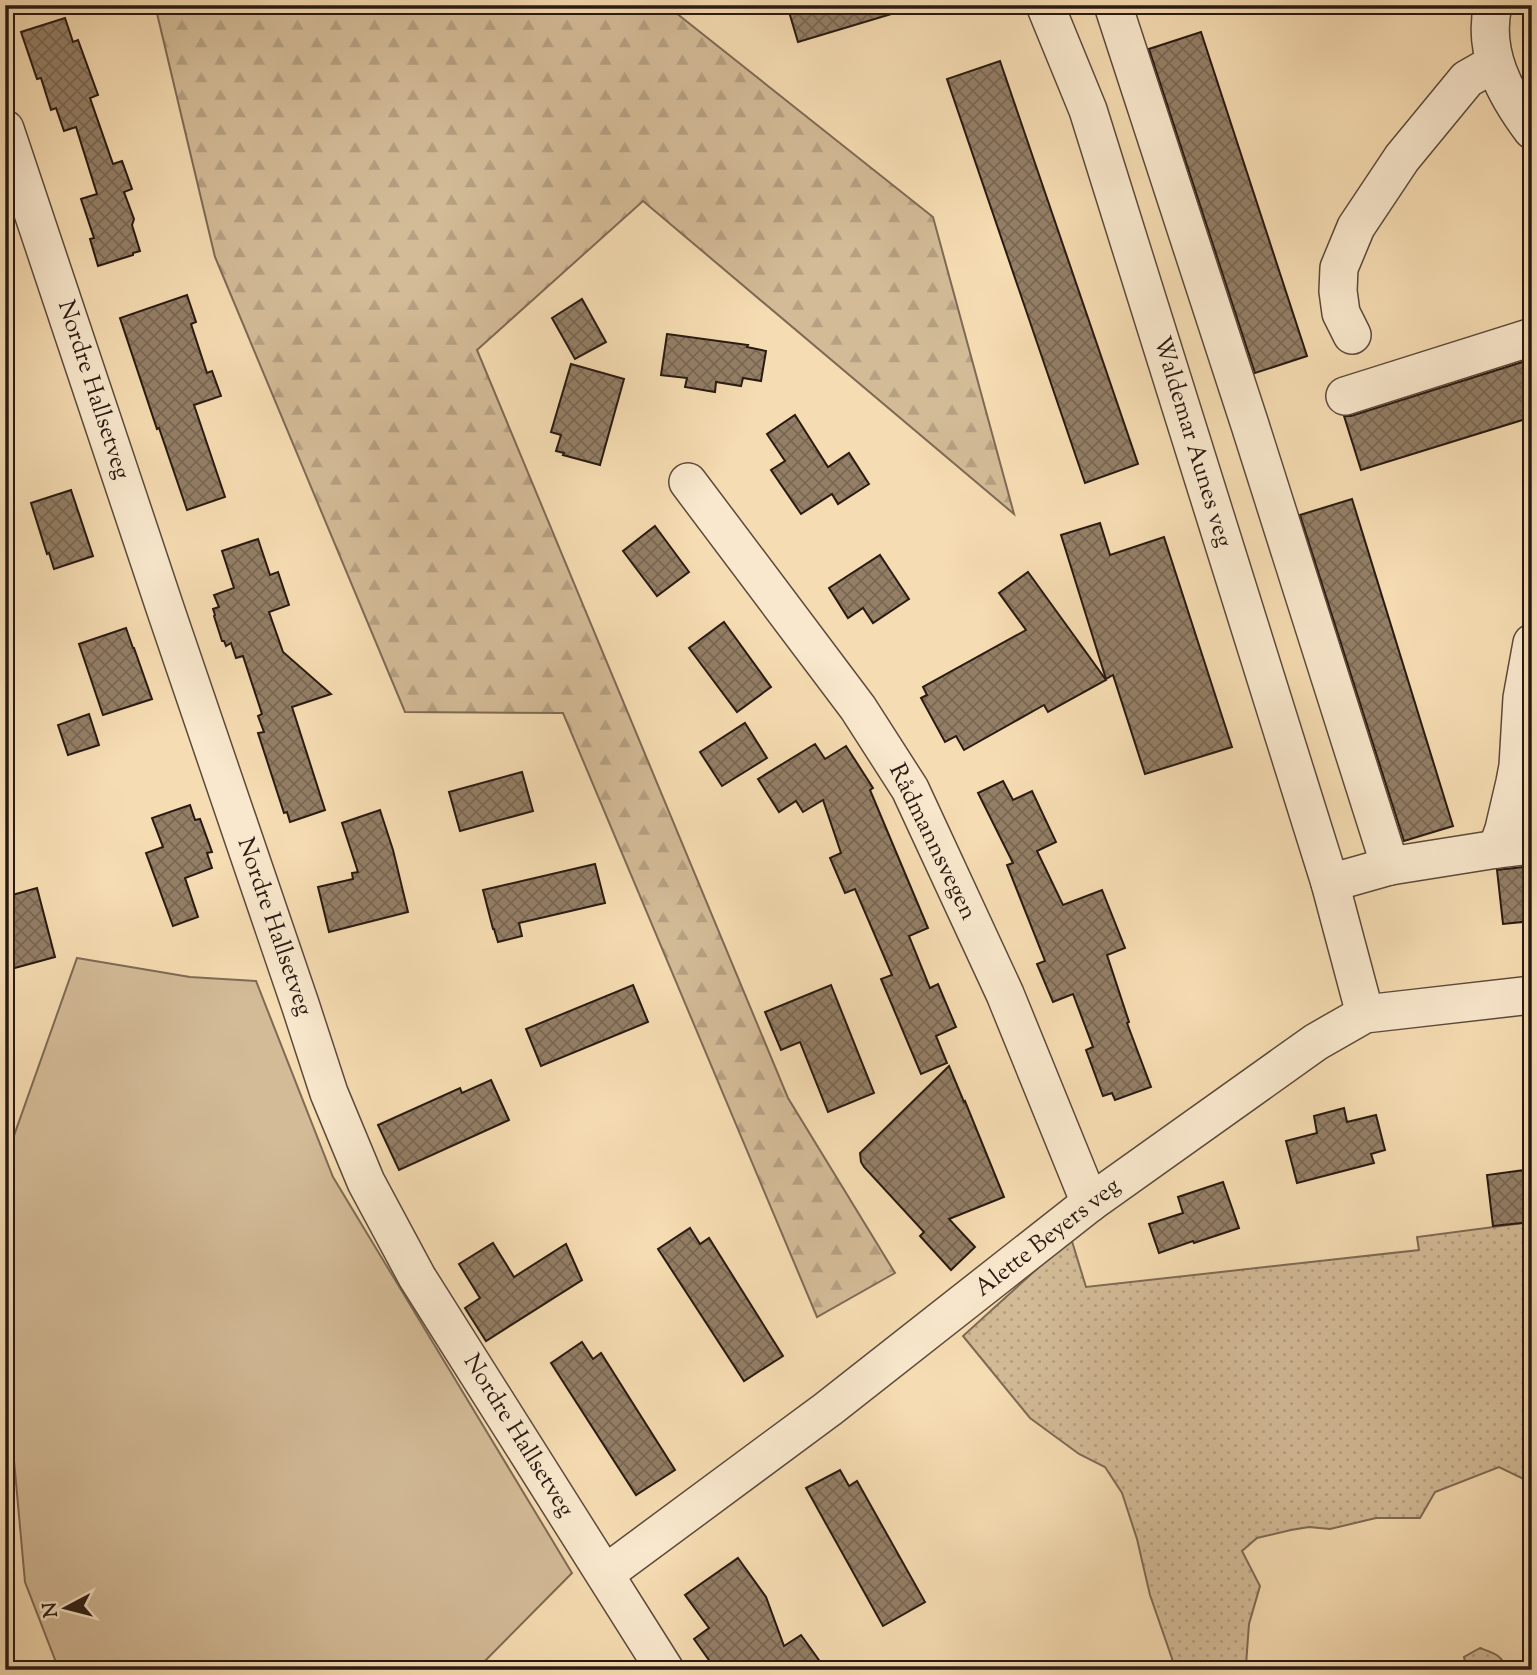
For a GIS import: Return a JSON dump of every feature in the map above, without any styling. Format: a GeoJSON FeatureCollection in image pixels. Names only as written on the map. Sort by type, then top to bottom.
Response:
{"type":"FeatureCollection","features":[{"type":"Feature","properties":{"kind":"street","name":"Waldemar Aunes veg"},"geometry":{"type":"LineString","coordinates":[[1045,5],[1088,110],[1330,883],[1365,1014]]}},
{"type":"Feature","properties":{"kind":"street"},"geometry":{"type":"LineString","coordinates":[[1113,5],[1390,866]]}},
{"type":"Feature","properties":{"kind":"street"},"geometry":{"type":"LineString","coordinates":[[1493,5],[1493,58],[1513,105],[1532,130]]}},
{"type":"Feature","properties":{"kind":"street"},"geometry":{"type":"LineString","coordinates":[[1352,335],[1341,313],[1338,291],[1339,268],[1356,227],[1402,158],[1467,79],[1496,66]]}},
{"type":"Feature","properties":{"kind":"street","name":"Nordre Hallsetveg"},"geometry":{"type":"LineString","coordinates":[[5,128],[329,1093],[366,1182],[417,1277],[665,1670]]}},
{"type":"Feature","properties":{"kind":"street"},"geometry":{"type":"LineString","coordinates":[[1345,396],[1532,337]]}},
{"type":"Feature","properties":{"kind":"street","name":"Rådmannsvegen"},"geometry":{"type":"LineString","coordinates":[[688,482],[858,708],[910,789],[1005,994],[1090,1203]]}},
{"type":"Feature","properties":{"kind":"street"},"geometry":{"type":"LineString","coordinates":[[1330,883],[1390,866],[1514,847],[1504,828],[1518,766],[1522,698],[1532,643]]}},
{"type":"Feature","properties":{"kind":"street","name":"Alette Beyers veg"},"geometry":{"type":"LineString","coordinates":[[605,1574],[828,1409],[1090,1203],[1316,1042],[1365,1014],[1532,995]]}},
{"type":"Feature","properties":{"kind":"green space"},"geometry":{"type":"Polygon","coordinates":[[[155,5],[666,5],[933,217],[1014,514],[643,201],[477,350],[788,1098],[895,1273],[817,1317],[563,713],[405,712],[215,257],[155,5]]]}},
{"type":"Feature","properties":{"kind":"green space"},"geometry":{"type":"Polygon","coordinates":[[[77,958],[190,977],[256,981],[333,1177],[572,1573],[476,1670],[59,1670],[25,1582],[5,1361],[5,1161],[77,958]]]}},
{"type":"Feature","properties":{"kind":"green space"},"geometry":{"type":"Polygon","coordinates":[[[1532,1222],[1532,1483],[1499,1467],[1435,1492],[1420,1518],[1376,1518],[1330,1529],[1309,1527],[1257,1538],[1242,1551],[1260,1586],[1249,1624],[1247,1670],[1176,1670],[1150,1595],[1137,1539],[1122,1493],[1105,1467],[1079,1454],[1030,1418],[963,1336],[1071,1238],[1086,1287],[1419,1250],[1417,1237],[1532,1222]]]}},
{"type":"Feature","properties":{"kind":"green space"},"geometry":{"type":"Polygon","coordinates":[[[1480,1648],[1497,1655],[1507,1670],[1467,1670],[1464,1657],[1480,1648]]]}},
{"type":"Feature","properties":{"kind":"building"},"geometry":{"type":"Polygon","coordinates":[[[787,5],[897,5],[898,12],[798,42],[787,5]]]}},
{"type":"Feature","properties":{"kind":"building"},"geometry":{"type":"Polygon","coordinates":[[[65,18],[73,42],[78,40],[98,95],[90,98],[113,164],[122,161],[132,189],[124,192],[134,219],[132,225],[140,251],[98,266],[90,239],[94,238],[81,199],[97,194],[76,127],[64,131],[56,108],[51,110],[41,78],[37,79],[21,32],[65,18]]]}},
{"type":"Feature","properties":{"kind":"building"},"geometry":{"type":"Polygon","coordinates":[[[1201,32],[1307,356],[1255,373],[1149,49],[1201,32]]]}},
{"type":"Feature","properties":{"kind":"building"},"geometry":{"type":"Polygon","coordinates":[[[1000,61],[1138,464],[1085,483],[947,79],[1000,61]]]}},
{"type":"Feature","properties":{"kind":"building"},"geometry":{"type":"Polygon","coordinates":[[[187,295],[196,322],[191,324],[207,373],[212,371],[221,396],[194,405],[225,497],[187,510],[120,318],[187,295]]]}},
{"type":"Feature","properties":{"kind":"building"},"geometry":{"type":"Polygon","coordinates":[[[582,299],[606,342],[575,359],[552,318],[582,299]]]}},
{"type":"Feature","properties":{"kind":"building"},"geometry":{"type":"Polygon","coordinates":[[[667,334],[748,345],[747,347],[766,351],[761,381],[743,378],[741,386],[716,382],[715,392],[685,387],[687,378],[661,375],[667,334]]]}},
{"type":"Feature","properties":{"kind":"building"},"geometry":{"type":"Polygon","coordinates":[[[1532,359],[1532,417],[1361,470],[1344,416],[1532,359]]]}},
{"type":"Feature","properties":{"kind":"building"},"geometry":{"type":"Polygon","coordinates":[[[571,364],[624,379],[600,465],[556,451],[561,435],[551,432],[571,364]]]}},
{"type":"Feature","properties":{"kind":"building"},"geometry":{"type":"Polygon","coordinates":[[[795,415],[828,467],[849,453],[869,484],[838,504],[832,494],[801,514],[771,470],[785,461],[767,434],[795,415]]]}},
{"type":"Feature","properties":{"kind":"building"},"geometry":{"type":"Polygon","coordinates":[[[71,490],[93,556],[54,569],[31,503],[71,490]]]}},
{"type":"Feature","properties":{"kind":"building"},"geometry":{"type":"Polygon","coordinates":[[[1352,499],[1453,826],[1404,841],[1300,515],[1352,499]]]}},
{"type":"Feature","properties":{"kind":"building"},"geometry":{"type":"Polygon","coordinates":[[[1100,523],[1110,555],[1164,537],[1232,747],[1145,774],[1113,675],[1106,679],[1061,535],[1100,523]]]}},
{"type":"Feature","properties":{"kind":"building"},"geometry":{"type":"Polygon","coordinates":[[[655,526],[689,572],[657,596],[623,551],[655,526]]]}},
{"type":"Feature","properties":{"kind":"building"},"geometry":{"type":"Polygon","coordinates":[[[258,539],[270,575],[278,572],[289,605],[269,612],[283,652],[331,694],[292,707],[325,810],[290,822],[287,812],[284,813],[258,733],[264,732],[258,716],[262,714],[243,656],[236,658],[231,643],[226,646],[222,641],[213,609],[219,607],[214,595],[234,588],[222,551],[258,539]]]}},
{"type":"Feature","properties":{"kind":"building"},"geometry":{"type":"Polygon","coordinates":[[[880,555],[909,599],[873,623],[863,608],[848,618],[829,588],[880,555]]]}},
{"type":"Feature","properties":{"kind":"building"},"geometry":{"type":"Polygon","coordinates":[[[1028,572],[1106,680],[1048,712],[1044,705],[964,750],[956,736],[945,742],[921,698],[927,695],[923,687],[1026,630],[999,593],[1028,572]]]}},
{"type":"Feature","properties":{"kind":"building"},"geometry":{"type":"Polygon","coordinates":[[[724,622],[771,687],[737,712],[689,648],[724,622]]]}},
{"type":"Feature","properties":{"kind":"building"},"geometry":{"type":"Polygon","coordinates":[[[126,628],[152,699],[103,715],[79,644],[126,628]]]}},
{"type":"Feature","properties":{"kind":"building"},"geometry":{"type":"Polygon","coordinates":[[[89,714],[99,745],[68,755],[58,725],[89,714]]]}},
{"type":"Feature","properties":{"kind":"building"},"geometry":{"type":"Polygon","coordinates":[[[745,723],[767,758],[722,786],[700,752],[745,723]]]}},
{"type":"Feature","properties":{"kind":"building"},"geometry":{"type":"Polygon","coordinates":[[[815,744],[825,759],[846,746],[873,788],[870,790],[928,928],[909,936],[930,988],[938,984],[956,1027],[936,1036],[947,1063],[921,1074],[881,979],[892,975],[855,889],[845,893],[830,858],[841,853],[823,800],[803,812],[796,801],[779,812],[758,779],[815,744]]]}},
{"type":"Feature","properties":{"kind":"building"},"geometry":{"type":"Polygon","coordinates":[[[522,772],[533,811],[460,831],[449,792],[522,772]]]}},
{"type":"Feature","properties":{"kind":"building"},"geometry":{"type":"Polygon","coordinates":[[[1003,781],[1013,800],[1032,791],[1056,842],[1037,851],[1063,905],[1102,890],[1125,948],[1107,955],[1129,1022],[1127,1023],[1151,1087],[1115,1100],[1112,1093],[1103,1096],[1086,1050],[1093,1047],[1073,994],[1053,1002],[1037,964],[1045,961],[1007,865],[1013,863],[978,793],[1003,781]]]}},
{"type":"Feature","properties":{"kind":"building"},"geometry":{"type":"Polygon","coordinates":[[[190,805],[195,820],[200,819],[212,852],[207,853],[212,868],[185,878],[198,917],[173,926],[146,853],[163,847],[152,818],[190,805]]]}},
{"type":"Feature","properties":{"kind":"building"},"geometry":{"type":"Polygon","coordinates":[[[380,810],[408,912],[329,932],[318,887],[353,879],[352,873],[358,872],[342,823],[380,810]]]}},
{"type":"Feature","properties":{"kind":"building"},"geometry":{"type":"Polygon","coordinates":[[[595,864],[605,903],[519,923],[522,936],[498,942],[483,890],[595,864]]]}},
{"type":"Feature","properties":{"kind":"building"},"geometry":{"type":"Polygon","coordinates":[[[1532,866],[1532,921],[1503,924],[1497,870],[1532,866]]]}},
{"type":"Feature","properties":{"kind":"building"},"geometry":{"type":"Polygon","coordinates":[[[37,888],[55,957],[11,969],[5,949],[5,897],[37,888]]]}},
{"type":"Feature","properties":{"kind":"building"},"geometry":{"type":"Polygon","coordinates":[[[633,985],[648,1022],[541,1066],[526,1029],[633,985]]]}},
{"type":"Feature","properties":{"kind":"building"},"geometry":{"type":"Polygon","coordinates":[[[831,985],[874,1093],[828,1112],[800,1042],[781,1050],[765,1012],[831,985]]]}},
{"type":"Feature","properties":{"kind":"building"},"geometry":{"type":"Polygon","coordinates":[[[949,1066],[1004,1197],[949,1219],[975,1247],[951,1270],[920,1236],[924,1232],[864,1167],[860,1153],[949,1066]]]}},
{"type":"Feature","properties":{"kind":"building"},"geometry":{"type":"Polygon","coordinates":[[[491,1080],[509,1120],[399,1170],[378,1125],[460,1088],[462,1093],[491,1080]]]}},
{"type":"Feature","properties":{"kind":"building"},"geometry":{"type":"Polygon","coordinates":[[[1344,1108],[1347,1122],[1376,1115],[1385,1150],[1371,1154],[1374,1163],[1297,1183],[1286,1141],[1317,1133],[1314,1116],[1344,1108]]]}},
{"type":"Feature","properties":{"kind":"building"},"geometry":{"type":"Polygon","coordinates":[[[1532,1169],[1532,1222],[1493,1226],[1487,1175],[1532,1169]]]}},
{"type":"Feature","properties":{"kind":"building"},"geometry":{"type":"Polygon","coordinates":[[[1223,1182],[1239,1228],[1159,1253],[1149,1224],[1183,1213],[1178,1197],[1223,1182]]]}},
{"type":"Feature","properties":{"kind":"building"},"geometry":{"type":"Polygon","coordinates":[[[690,1228],[700,1244],[709,1238],[783,1356],[744,1381],[658,1249],[690,1228]]]}},
{"type":"Feature","properties":{"kind":"building"},"geometry":{"type":"Polygon","coordinates":[[[493,1243],[514,1277],[566,1244],[582,1280],[486,1341],[465,1308],[480,1298],[459,1264],[493,1243]]]}},
{"type":"Feature","properties":{"kind":"building"},"geometry":{"type":"Polygon","coordinates":[[[582,1342],[593,1359],[601,1353],[675,1470],[636,1495],[551,1363],[582,1342]]]}},
{"type":"Feature","properties":{"kind":"building"},"geometry":{"type":"Polygon","coordinates":[[[840,1470],[849,1486],[857,1481],[925,1602],[883,1626],[806,1488],[840,1470]]]}},
{"type":"Feature","properties":{"kind":"building"},"geometry":{"type":"Polygon","coordinates":[[[738,1558],[766,1597],[784,1646],[801,1635],[826,1670],[716,1670],[694,1639],[709,1628],[685,1595],[738,1558]]]}}]}
